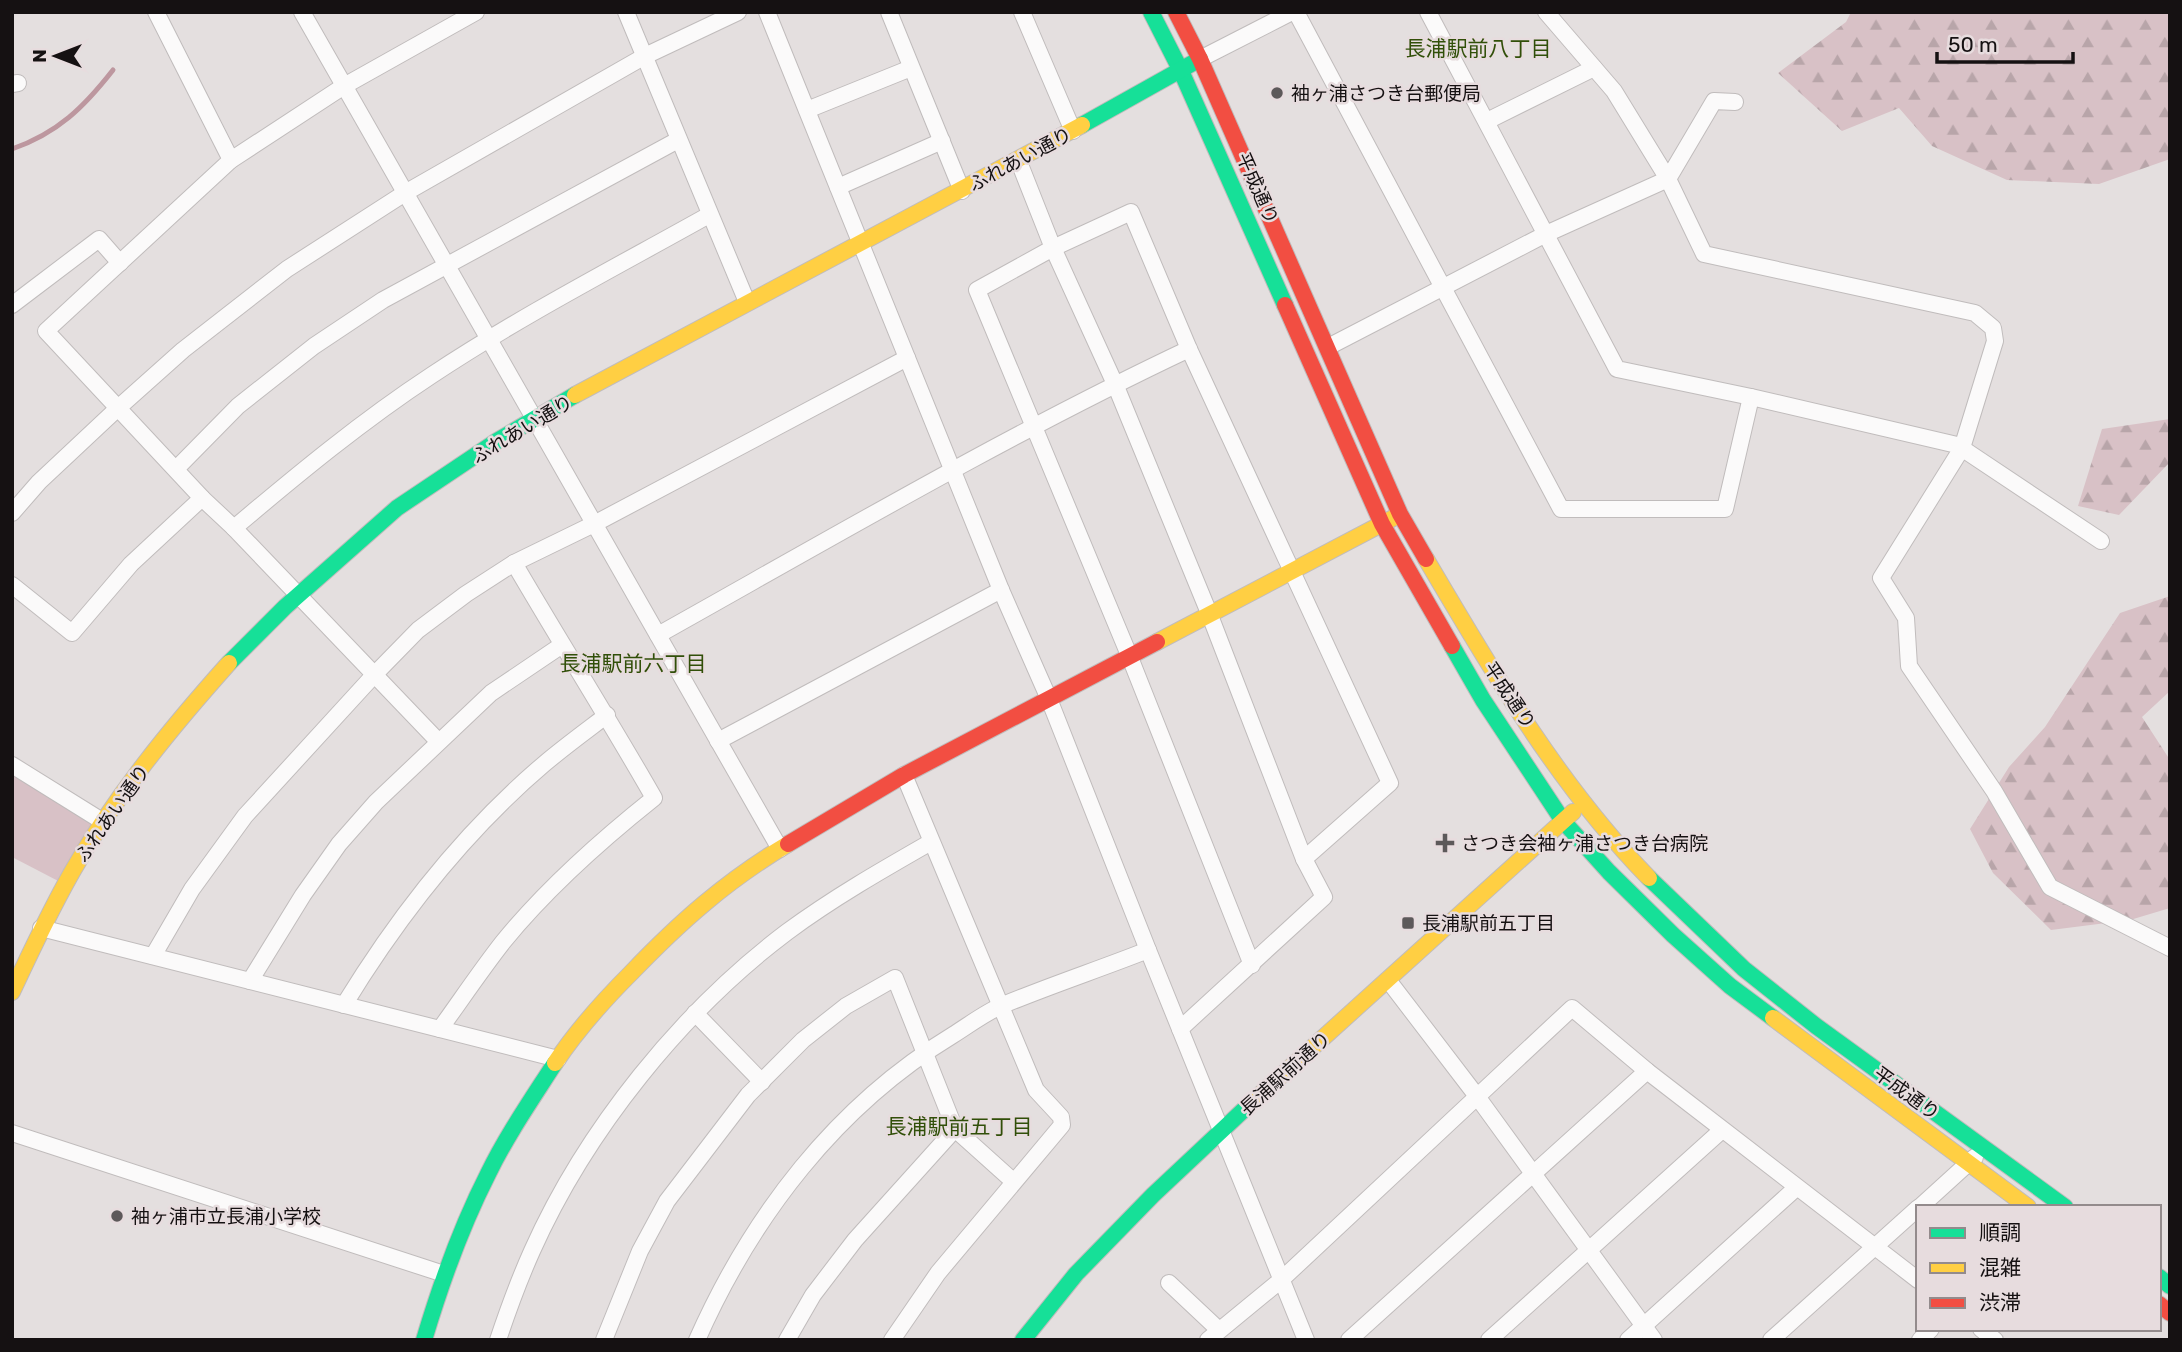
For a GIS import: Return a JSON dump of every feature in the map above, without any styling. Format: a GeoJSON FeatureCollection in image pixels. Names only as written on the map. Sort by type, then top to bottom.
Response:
{"type":"FeatureCollection","features":[{"type":"Feature","properties":{"kind":"street"},"geometry":{"type":"LineString","coordinates":[[157,12],[231,160]]}},
{"type":"Feature","properties":{"kind":"street"},"geometry":{"type":"LineString","coordinates":[[303,12],[780,849]]}},
{"type":"Feature","properties":{"kind":"street"},"geometry":{"type":"LineString","coordinates":[[439,741],[202,498],[46,331],[231,160],[344,86],[475,12]]}},
{"type":"Feature","properties":{"kind":"street"},"geometry":{"type":"LineString","coordinates":[[626,12],[747,302]]}},
{"type":"Feature","properties":{"kind":"street"},"geometry":{"type":"LineString","coordinates":[[12,513],[38,482],[183,350],[287,269],[405,193],[645,56],[738,12]]}},
{"type":"Feature","properties":{"kind":"street"},"geometry":{"type":"LineString","coordinates":[[767,12],[1001,590],[1049,699],[1306,1340]]}},
{"type":"Feature","properties":{"kind":"street"},"geometry":{"type":"LineString","coordinates":[[889,12],[962,191]]}},
{"type":"Feature","properties":{"kind":"street"},"geometry":{"type":"LineString","coordinates":[[1022,12],[1073,131]]}},
{"type":"Feature","properties":{"kind":"street","name":"平成通り"},"geometry":{"type":"LineString","coordinates":[[1151,12],[1181,71],[1382,524],[1483,700],[1563,821],[1609,872],[1730,986],[2025,1205]]}},
{"type":"Feature","properties":{"kind":"street","name":"平成通り"},"geometry":{"type":"LineString","coordinates":[[1176,12],[1200,59],[1401,514],[1489,666],[1583,804],[1632,862],[1744,968],[1816,1026],[2062,1205]]}},
{"type":"Feature","properties":{"kind":"street"},"geometry":{"type":"LineString","coordinates":[[1200,59],[1294,12],[1561,509],[1725,509],[1751,397]]}},
{"type":"Feature","properties":{"kind":"street"},"geometry":{"type":"LineString","coordinates":[[1429,12],[1617,369],[1751,397],[1962,448],[2101,541]]}},
{"type":"Feature","properties":{"kind":"street"},"geometry":{"type":"LineString","coordinates":[[1546,12],[1614,91],[1668,179],[1704,254],[1975,313],[1993,328],[1995,341],[1962,448],[1881,578],[1906,618],[1909,666],[1994,791],[2050,887],[2170,948]]}},
{"type":"Feature","properties":{"kind":"street","name":"ふれあい通り"},"geometry":{"type":"LineString","coordinates":[[12,992],[64,884],[102,821],[211,681],[296,594],[416,494],[534,419],[747,302],[1019,162],[1200,59]]}},
{"type":"Feature","properties":{"kind":"street"},"geometry":{"type":"LineString","coordinates":[[807,110],[911,68]]}},
{"type":"Feature","properties":{"kind":"street"},"geometry":{"type":"LineString","coordinates":[[1487,121],[1594,68]]}},
{"type":"Feature","properties":{"kind":"street"},"geometry":{"type":"LineString","coordinates":[[1328,347],[1441,286],[1546,234],[1668,179],[1714,101],[1735,102]]}},
{"type":"Feature","properties":{"kind":"street"},"geometry":{"type":"LineString","coordinates":[[176,470],[238,406],[314,346],[383,300],[678,140]]}},
{"type":"Feature","properties":{"kind":"street"},"geometry":{"type":"LineString","coordinates":[[838,187],[942,141]]}},
{"type":"Feature","properties":{"kind":"street"},"geometry":{"type":"LineString","coordinates":[[1019,162],[1053,248],[1115,384],[1209,613],[1304,859],[1324,897],[1180,1029]]}},
{"type":"Feature","properties":{"kind":"street"},"geometry":{"type":"LineString","coordinates":[[1252,965],[1129,655],[976,290],[1053,248],[1131,212],[1189,349],[1391,783],[1304,859]]}},
{"type":"Feature","properties":{"kind":"street"},"geometry":{"type":"LineString","coordinates":[[234,528],[368,419],[489,339],[709,215]]}},
{"type":"Feature","properties":{"kind":"street"},"geometry":{"type":"LineString","coordinates":[[12,305],[99,239],[120,263]]}},
{"type":"Feature","properties":{"kind":"street"},"geometry":{"type":"LineString","coordinates":[[658,635],[953,470],[1115,384],[1189,349]]}},
{"type":"Feature","properties":{"kind":"street"},"geometry":{"type":"LineString","coordinates":[[153,956],[192,889],[245,816],[418,630],[514,563],[594,524],[907,358]]}},
{"type":"Feature","properties":{"kind":"street"},"geometry":{"type":"LineString","coordinates":[[12,586],[72,633],[131,564],[202,498]]}},
{"type":"Feature","properties":{"kind":"street"},"geometry":{"type":"LineString","coordinates":[[424,1340],[444,1273],[488,1173],[558,1059],[591,1014],[676,926],[730,882],[904,775],[1401,514]]}},
{"type":"Feature","properties":{"kind":"street"},"geometry":{"type":"LineString","coordinates":[[440,1029],[503,942],[537,905],[606,836],[654,798],[607,715],[514,563]]}},
{"type":"Feature","properties":{"kind":"street"},"geometry":{"type":"LineString","coordinates":[[718,741],[1001,590]]}},
{"type":"Feature","properties":{"kind":"street"},"geometry":{"type":"LineString","coordinates":[[250,981],[303,895],[340,844],[376,802],[491,693],[562,645]]}},
{"type":"Feature","properties":{"kind":"street"},"geometry":{"type":"LineString","coordinates":[[344,1005],[395,926],[465,842],[544,764],[607,715]]}},
{"type":"Feature","properties":{"kind":"street"},"geometry":{"type":"LineString","coordinates":[[12,765],[102,821]]}},
{"type":"Feature","properties":{"kind":"street"},"geometry":{"type":"LineString","coordinates":[[892,1340],[937,1273],[1062,1125],[1061,1117],[1036,1090],[904,775]]}},
{"type":"Feature","properties":{"kind":"street","name":"長浦駅前通り"},"geometry":{"type":"LineString","coordinates":[[1023,1340],[1076,1274],[1144,1203],[1221,1130],[1583,804]]}},
{"type":"Feature","properties":{"kind":"street"},"geometry":{"type":"LineString","coordinates":[[498,1340],[532,1251],[590,1143],[632,1086],[695,1013],[786,933],[842,893],[931,842]]}},
{"type":"Feature","properties":{"kind":"street"},"geometry":{"type":"LineString","coordinates":[[41,928],[558,1059]]}},
{"type":"Feature","properties":{"kind":"street"},"geometry":{"type":"LineString","coordinates":[[696,1340],[724,1281],[771,1206],[810,1157],[854,1111],[925,1052],[1001,1005],[1148,950]]}},
{"type":"Feature","properties":{"kind":"street"},"geometry":{"type":"LineString","coordinates":[[604,1340],[640,1251],[667,1201],[731,1117],[803,1040],[846,1006],[894,978],[955,1129],[1013,1181]]}},
{"type":"Feature","properties":{"kind":"street"},"geometry":{"type":"LineString","coordinates":[[1388,980],[1476,1095],[1654,1340]]}},
{"type":"Feature","properties":{"kind":"street"},"geometry":{"type":"LineString","coordinates":[[1168,1283],[1214,1335],[1282,1280],[1476,1095],[1572,1008],[1722,1130],[1916,1278]]}},
{"type":"Feature","properties":{"kind":"street"},"geometry":{"type":"LineString","coordinates":[[695,1013],[762,1082]]}},
{"type":"Feature","properties":{"kind":"street"},"geometry":{"type":"LineString","coordinates":[[1349,1340],[1647,1071]]}},
{"type":"Feature","properties":{"kind":"street"},"geometry":{"type":"LineString","coordinates":[[787,1340],[813,1295],[855,1240],[955,1129]]}},
{"type":"Feature","properties":{"kind":"street"},"geometry":{"type":"LineString","coordinates":[[1489,1340],[1722,1130]]}},
{"type":"Feature","properties":{"kind":"street"},"geometry":{"type":"LineString","coordinates":[[12,1133],[444,1273]]}},
{"type":"Feature","properties":{"kind":"street"},"geometry":{"type":"LineString","coordinates":[[1922,1205],[1969,1164],[1983,1147]]}},
{"type":"Feature","properties":{"kind":"street"},"geometry":{"type":"LineString","coordinates":[[1628,1340],[1796,1188]]}},
{"type":"Feature","properties":{"kind":"street"},"geometry":{"type":"LineString","coordinates":[[1771,1340],[1873,1246],[1916,1210]]}},
{"type":"Feature","properties":{"kind":"green space"},"geometry":{"type":"Polygon","coordinates":[[[1851,12],[2170,12],[2170,159],[2099,184],[2007,180],[1932,146],[1899,108],[1842,131],[1778,73],[1846,22],[1851,12]]]}},
{"type":"Feature","properties":{"kind":"green space"},"geometry":{"type":"Polygon","coordinates":[[[2170,419],[2170,462],[2119,515],[2078,506],[2102,429],[2170,419]]]}},
{"type":"Feature","properties":{"kind":"green space"},"geometry":{"type":"Polygon","coordinates":[[[2170,596],[2170,691],[2142,717],[2170,760],[2170,908],[2130,920],[2051,930],[1993,873],[1970,829],[2009,767],[2045,727],[2120,613],[2170,596]]]}},
{"type":"Feature","properties":{"kind":"green space"},"geometry":{"type":"Polygon","coordinates":[[[12,765],[102,821],[64,884],[12,857],[12,765]]]}},
{"type":"Feature","properties":{"kind":"waterway"},"geometry":{"type":"LineString","coordinates":[[12,149],[57,127],[91,96],[113,70]]}},
{"type":"Feature","properties":{"kind":"traffic: fast"},"geometry":{"type":"LineString","coordinates":[[1151,12],[1181,71],[1285,305]]}},
{"type":"Feature","properties":{"kind":"traffic: fast"},"geometry":{"type":"LineString","coordinates":[[1082,125],[1200,59]]}},
{"type":"Feature","properties":{"kind":"traffic: fast"},"geometry":{"type":"LineString","coordinates":[[229,663],[285,607],[397,508],[497,441],[575,395]]}},
{"type":"Feature","properties":{"kind":"traffic: fast"},"geometry":{"type":"LineString","coordinates":[[1452,646],[1483,700],[1563,821],[1609,872],[1673,935],[1730,986],[1773,1018]]}},
{"type":"Feature","properties":{"kind":"traffic: fast"},"geometry":{"type":"LineString","coordinates":[[1649,878],[1744,969],[1816,1026],[2062,1205]]}},
{"type":"Feature","properties":{"kind":"traffic: fast"},"geometry":{"type":"LineString","coordinates":[[424,1340],[452,1256],[478,1194],[503,1145],[555,1063]]}},
{"type":"Feature","properties":{"kind":"traffic: fast"},"geometry":{"type":"LineString","coordinates":[[1023,1340],[1076,1274],[1153,1195],[1251,1103]]}},
{"type":"Feature","properties":{"kind":"traffic: fast"},"geometry":{"type":"LineString","coordinates":[[2161,1279],[2170,1286]]}},
{"type":"Feature","properties":{"kind":"traffic: slow"},"geometry":{"type":"LineString","coordinates":[[575,395],[1082,125]]}},
{"type":"Feature","properties":{"kind":"traffic: slow"},"geometry":{"type":"LineString","coordinates":[[1157,642],[1395,517]]}},
{"type":"Feature","properties":{"kind":"traffic: slow"},"geometry":{"type":"LineString","coordinates":[[1426,559],[1528,726],[1585,805],[1649,878]]}},
{"type":"Feature","properties":{"kind":"traffic: slow"},"geometry":{"type":"LineString","coordinates":[[12,992],[64,887],[107,816],[165,738],[229,663]]}},
{"type":"Feature","properties":{"kind":"traffic: slow"},"geometry":{"type":"LineString","coordinates":[[1251,1103],[1573,812]]}},
{"type":"Feature","properties":{"kind":"traffic: slow"},"geometry":{"type":"LineString","coordinates":[[555,1063],[600,1005],[667,937],[724,888],[788,844]]}},
{"type":"Feature","properties":{"kind":"traffic: slow"},"geometry":{"type":"LineString","coordinates":[[1773,1018],[2025,1205]]}},
{"type":"Feature","properties":{"kind":"traffic: jam"},"geometry":{"type":"LineString","coordinates":[[1176,12],[1200,59],[1400,514],[1426,559]]}},
{"type":"Feature","properties":{"kind":"traffic: jam"},"geometry":{"type":"LineString","coordinates":[[1285,305],[1382,524],[1452,646]]}},
{"type":"Feature","properties":{"kind":"traffic: jam"},"geometry":{"type":"LineString","coordinates":[[788,844],[904,775],[1157,642]]}},
{"type":"Feature","properties":{"kind":"traffic: jam"},"geometry":{"type":"LineString","coordinates":[[2161,1306],[2170,1313]]}},
{"type":"Feature","properties":{"kind":"place","name":"袖ヶ浦さつき台郵便局"},"geometry":{"type":"Point","coordinates":[1277,93]}},
{"type":"Feature","properties":{"kind":"place","name":"さつき会袖ヶ浦さつき台病院"},"geometry":{"type":"Point","coordinates":[1445,843]}},
{"type":"Feature","properties":{"kind":"place","name":"長浦駅前五丁目"},"geometry":{"type":"Point","coordinates":[1408,923]}},
{"type":"Feature","properties":{"kind":"place","name":"袖ヶ浦市立長浦小学校"},"geometry":{"type":"Point","coordinates":[117,1216]}},
{"type":"Feature","properties":{"kind":"district","name":"長浦駅前八丁目"},"geometry":{"type":"Point","coordinates":[1478,49]}},
{"type":"Feature","properties":{"kind":"district","name":"長浦駅前六丁目"},"geometry":{"type":"Point","coordinates":[633,664]}},
{"type":"Feature","properties":{"kind":"district","name":"長浦駅前五丁目"},"geometry":{"type":"Point","coordinates":[959,1127]}}]}
